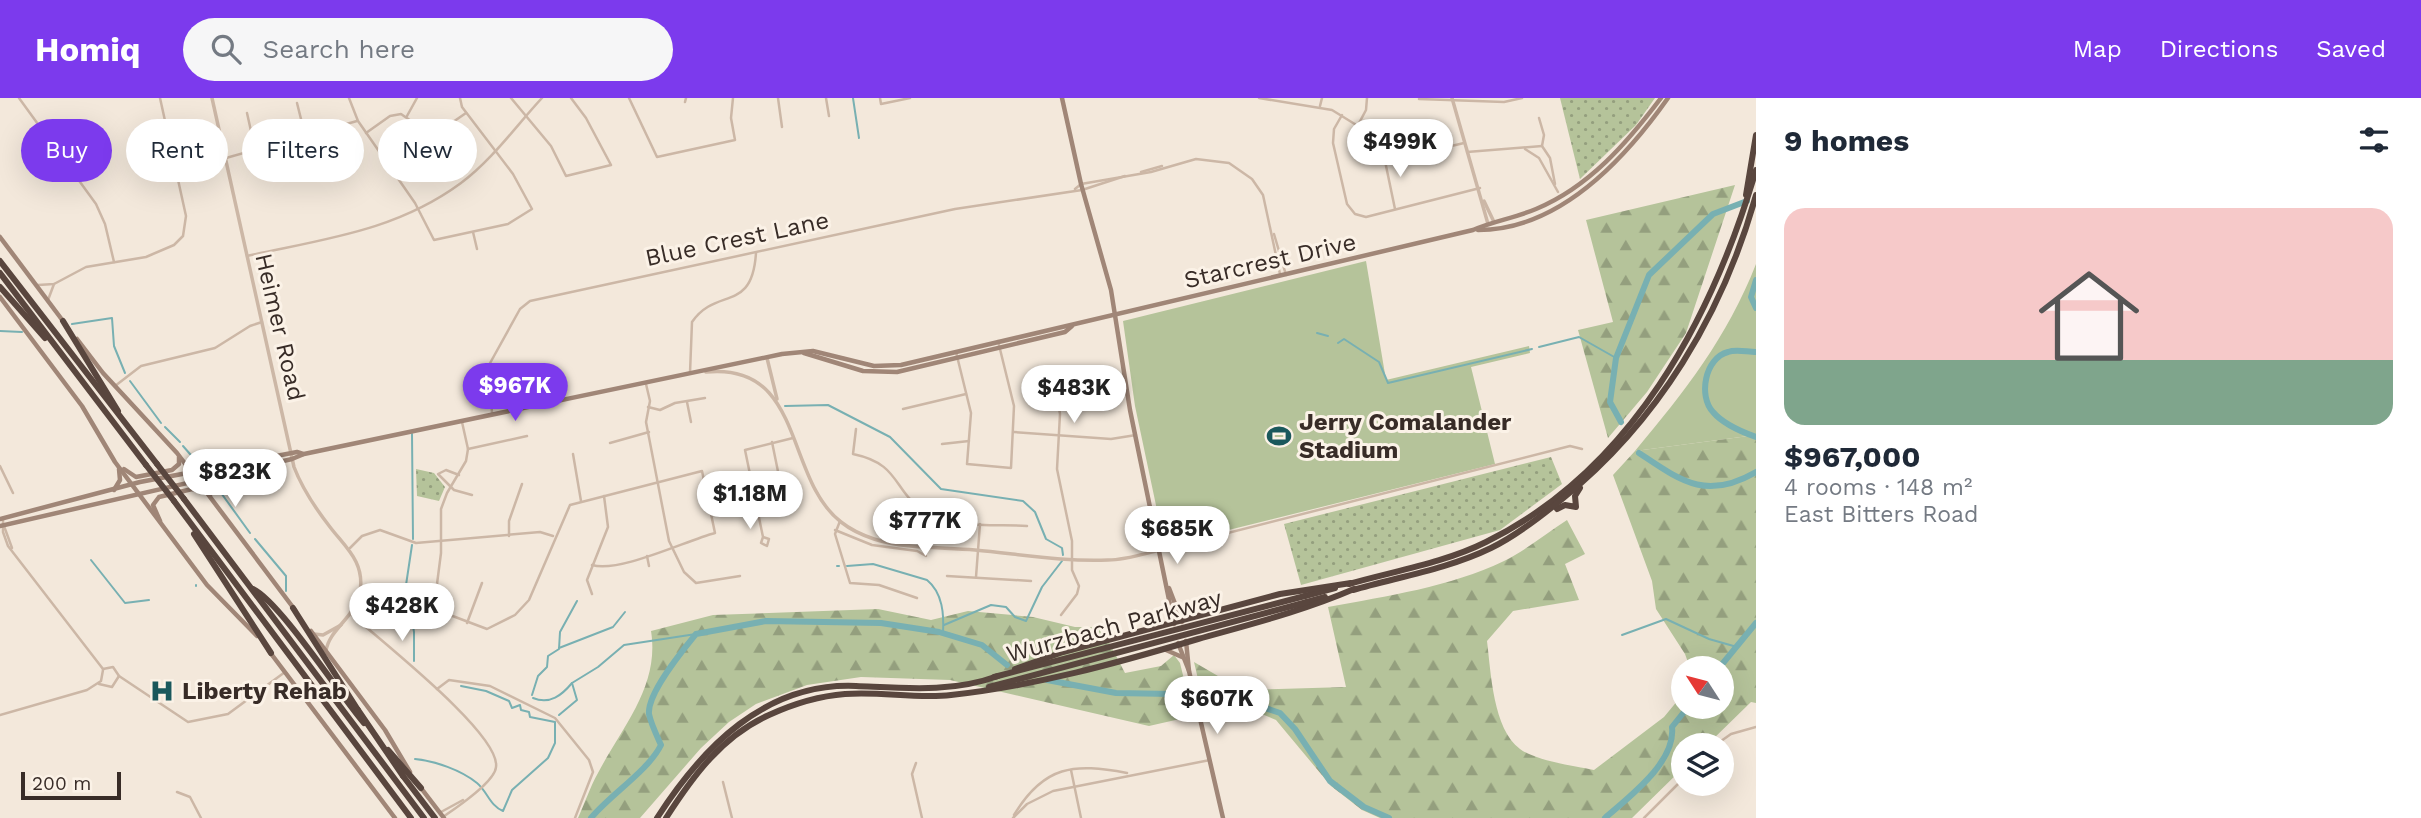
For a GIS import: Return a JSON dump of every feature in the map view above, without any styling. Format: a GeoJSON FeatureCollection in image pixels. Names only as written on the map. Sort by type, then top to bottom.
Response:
{"type":"FeatureCollection","features":[{"type":"Feature","properties":{"kind":"highway"},"geometry":{"type":"LineString","coordinates":[[1753,201],[1749,185],[1756,135]]}},
{"type":"Feature","properties":{"kind":"highway"},"geometry":{"type":"LineString","coordinates":[[1749,185],[1756,170]]}},
{"type":"Feature","properties":{"kind":"highway","name":"Wurzbach Parkway"},"geometry":{"type":"LineString","coordinates":[[1352,586],[1470,557],[1517,533],[1593,473],[1649,411],[1690,352],[1721,293],[1751,214],[1753,201]]}},
{"type":"Feature","properties":{"kind":"highway","name":"Wurzbach Parkway"},"geometry":{"type":"LineString","coordinates":[[667,818],[707,760],[767,716],[816,698],[846,694],[930,696],[989,688],[1352,586],[1458,554],[1485,543],[1533,514],[1588,468],[1629,424],[1671,369],[1713,291],[1741,218],[1753,201]]}},
{"type":"Feature","properties":{"kind":"highway"},"geometry":{"type":"LineString","coordinates":[[0,261],[184,499],[424,818]]}},
{"type":"Feature","properties":{"kind":"highway"},"geometry":{"type":"LineString","coordinates":[[0,273],[411,818]]}},
{"type":"Feature","properties":{"kind":"highway"},"geometry":{"type":"LineString","coordinates":[[0,287],[41,335],[54,345]]}},
{"type":"Feature","properties":{"kind":"highway"},"geometry":{"type":"LineString","coordinates":[[63,321],[126,425]]}},
{"type":"Feature","properties":{"kind":"highway"},"geometry":{"type":"LineString","coordinates":[[1517,533],[1563,505],[1576,507],[1577,492],[1593,473]]}},
{"type":"Feature","properties":{"kind":"highway"},"geometry":{"type":"LineString","coordinates":[[181,510],[271,653]]}},
{"type":"Feature","properties":{"kind":"highway"},"geometry":{"type":"LineString","coordinates":[[994,677],[1063,652],[1280,594],[1352,586]]}},
{"type":"Feature","properties":{"kind":"highway"},"geometry":{"type":"LineString","coordinates":[[989,688],[1015,687],[1139,657],[1287,615],[1352,586]]}},
{"type":"Feature","properties":{"kind":"highway"},"geometry":{"type":"LineString","coordinates":[[251,589],[260,593],[291,628],[356,713],[421,788]]}},
{"type":"Feature","properties":{"kind":"highway","name":"Wurzbach Parkway"},"geometry":{"type":"LineString","coordinates":[[655,818],[684,776],[718,739],[766,708],[799,694],[852,685],[945,689],[1306,599]]}},
{"type":"Feature","properties":{"kind":"highway"},"geometry":{"type":"LineString","coordinates":[[293,608],[403,776],[441,816]]}},
{"type":"Feature","properties":{"kind":"highway"},"geometry":{"type":"LineString","coordinates":[[1194,617],[1191,626],[1193,635],[1199,639]]}},
{"type":"Feature","properties":{"kind":"main road"},"geometry":{"type":"LineString","coordinates":[[1062,98],[1081,187],[1115,316],[1173,623],[1188,654],[1189,671],[1223,818]]}},
{"type":"Feature","properties":{"kind":"main road","name":"Starcrest Drive"},"geometry":{"type":"LineString","coordinates":[[1492,226],[1559,198],[1589,177],[1610,158],[1661,98]]}},
{"type":"Feature","properties":{"kind":"main road","name":"Starcrest Drive"},"geometry":{"type":"LineString","coordinates":[[876,370],[1065,332],[1074,325],[1542,213],[1598,178],[1639,136],[1668,98]]}},
{"type":"Feature","properties":{"kind":"main road"},"geometry":{"type":"LineString","coordinates":[[1598,178],[1610,158]]}},
{"type":"Feature","properties":{"kind":"main road"},"geometry":{"type":"LineString","coordinates":[[0,237],[115,386],[198,481],[385,730],[441,816]]}},
{"type":"Feature","properties":{"kind":"main road"},"geometry":{"type":"LineString","coordinates":[[0,298],[85,411],[115,462],[213,593],[271,653],[395,818]]}},
{"type":"Feature","properties":{"kind":"main road","name":"Starcrest Drive"},"geometry":{"type":"LineString","coordinates":[[291,456],[492,413],[551,405],[766,358],[803,353],[876,370],[897,372],[957,358],[999,344]]}},
{"type":"Feature","properties":{"kind":"main road"},"geometry":{"type":"LineString","coordinates":[[115,462],[137,477],[174,469],[179,464],[178,455]]}},
{"type":"Feature","properties":{"kind":"main road"},"geometry":{"type":"LineString","coordinates":[[1,519],[191,472],[291,456]]}},
{"type":"Feature","properties":{"kind":"main road"},"geometry":{"type":"LineString","coordinates":[[2,526],[216,477],[291,456]]}},
{"type":"Feature","properties":{"kind":"main road"},"geometry":{"type":"LineString","coordinates":[[110,492],[120,480],[115,462]]}},
{"type":"Feature","properties":{"kind":"main road"},"geometry":{"type":"LineString","coordinates":[[210,497],[210,485],[216,477]]}},
{"type":"Feature","properties":{"kind":"main road"},"geometry":{"type":"LineString","coordinates":[[160,522],[153,505],[159,496],[194,489],[210,497]]}},
{"type":"Feature","properties":{"kind":"main road"},"geometry":{"type":"LineString","coordinates":[[1168,587],[1178,608],[1182,657],[1189,671]]}},
{"type":"Feature","properties":{"kind":"main road"},"geometry":{"type":"LineString","coordinates":[[1159,627],[1167,619],[1170,608]]}},
{"type":"Feature","properties":{"kind":"main road"},"geometry":{"type":"LineString","coordinates":[[1178,608],[1194,617]]}},
{"type":"Feature","properties":{"kind":"main road"},"geometry":{"type":"LineString","coordinates":[[1188,654],[1199,639]]}},
{"type":"Feature","properties":{"kind":"main road"},"geometry":{"type":"LineString","coordinates":[[1165,649],[1182,657]]}},
{"type":"Feature","properties":{"kind":"street"},"geometry":{"type":"LineString","coordinates":[[19,98],[96,204],[105,224],[114,262]]}},
{"type":"Feature","properties":{"kind":"street"},"geometry":{"type":"LineString","coordinates":[[35,284],[54,284],[86,267],[160,252],[174,245],[185,232],[186,216],[160,98]]}},
{"type":"Feature","properties":{"kind":"street","name":"Heimer Road"},"geometry":{"type":"LineString","coordinates":[[212,98],[217,119]]}},
{"type":"Feature","properties":{"kind":"street"},"geometry":{"type":"LineString","coordinates":[[349,98],[357,119]]}},
{"type":"Feature","properties":{"kind":"street"},"geometry":{"type":"LineString","coordinates":[[407,116],[417,98]]}},
{"type":"Feature","properties":{"kind":"street"},"geometry":{"type":"LineString","coordinates":[[364,130],[434,240],[508,224],[532,209],[495,149],[466,113],[460,98]]}},
{"type":"Feature","properties":{"kind":"street"},"geometry":{"type":"LineString","coordinates":[[511,98],[551,146],[566,176],[611,166],[586,118],[571,98]]}},
{"type":"Feature","properties":{"kind":"street"},"geometry":{"type":"LineString","coordinates":[[247,256],[381,226],[417,210],[462,183],[542,98]]}},
{"type":"Feature","properties":{"kind":"street"},"geometry":{"type":"LineString","coordinates":[[629,98],[657,157],[735,140],[731,118],[733,98]]}},
{"type":"Feature","properties":{"kind":"street"},"geometry":{"type":"LineString","coordinates":[[778,98],[782,127]]}},
{"type":"Feature","properties":{"kind":"street"},"geometry":{"type":"LineString","coordinates":[[826,98],[829,117]]}},
{"type":"Feature","properties":{"kind":"street"},"geometry":{"type":"LineString","coordinates":[[880,98],[881,104],[910,98]]}},
{"type":"Feature","properties":{"kind":"street"},"geometry":{"type":"LineString","coordinates":[[1259,98],[1320,106],[1342,115],[1389,145],[1417,154],[1464,143]]}},
{"type":"Feature","properties":{"kind":"street"},"geometry":{"type":"LineString","coordinates":[[1320,106],[1322,98]]}},
{"type":"Feature","properties":{"kind":"street"},"geometry":{"type":"LineString","coordinates":[[1358,125],[1366,110],[1367,98]]}},
{"type":"Feature","properties":{"kind":"street"},"geometry":{"type":"LineString","coordinates":[[1452,98],[1492,226]]}},
{"type":"Feature","properties":{"kind":"street"},"geometry":{"type":"LineString","coordinates":[[1419,99],[1452,98],[1504,102],[1522,98]]}},
{"type":"Feature","properties":{"kind":"street"},"geometry":{"type":"LineString","coordinates":[[297,103],[301,119]]}},
{"type":"Feature","properties":{"kind":"street"},"geometry":{"type":"LineString","coordinates":[[247,113],[248,119]]}},
{"type":"Feature","properties":{"kind":"street"},"geometry":{"type":"LineString","coordinates":[[366,133],[394,114],[407,116],[431,134],[443,131],[466,113]]}},
{"type":"Feature","properties":{"kind":"street"},"geometry":{"type":"LineString","coordinates":[[1342,115],[1334,129],[1333,143],[1350,211],[1366,217],[1480,188]]}},
{"type":"Feature","properties":{"kind":"street"},"geometry":{"type":"LineString","coordinates":[[1539,118],[1544,135],[1542,146],[1550,158],[1558,192]]}},
{"type":"Feature","properties":{"kind":"street"},"geometry":{"type":"LineString","coordinates":[[1389,145],[1385,161],[1395,209]]}},
{"type":"Feature","properties":{"kind":"street"},"geometry":{"type":"LineString","coordinates":[[1467,152],[1542,146]]}},
{"type":"Feature","properties":{"kind":"street"},"geometry":{"type":"LineString","coordinates":[[1524,148],[1536,155],[1555,184]]}},
{"type":"Feature","properties":{"kind":"street","name":"Blue Crest Lane"},"geometry":{"type":"LineString","coordinates":[[492,413],[488,369],[524,304],[955,209],[1075,189],[1138,173],[1151,167],[1208,159],[1241,170],[1263,195],[1283,276]]}},
{"type":"Feature","properties":{"kind":"street","name":"Heimer Road"},"geometry":{"type":"LineString","coordinates":[[228,167],[291,456],[304,489],[330,527],[350,548],[361,580],[359,598],[351,614],[329,640],[326,651]]}},
{"type":"Feature","properties":{"kind":"street"},"geometry":{"type":"LineString","coordinates":[[473,232],[477,249]]}},
{"type":"Feature","properties":{"kind":"street"},"geometry":{"type":"LineString","coordinates":[[756,253],[754,278],[748,287],[702,312],[692,322],[690,373],[717,371],[740,375],[760,386],[778,401]]}},
{"type":"Feature","properties":{"kind":"street"},"geometry":{"type":"LineString","coordinates":[[48,301],[54,284]]}},
{"type":"Feature","properties":{"kind":"street"},"geometry":{"type":"LineString","coordinates":[[115,386],[141,366],[215,348],[250,326],[262,323]]}},
{"type":"Feature","properties":{"kind":"street"},"geometry":{"type":"LineString","coordinates":[[956,352],[971,413],[967,464],[1011,468],[1014,406],[999,344]]}},
{"type":"Feature","properties":{"kind":"street"},"geometry":{"type":"LineString","coordinates":[[766,358],[778,401],[795,438],[810,483],[823,504],[840,521],[874,539],[909,544],[1114,560],[1570,446],[1582,449]]}},
{"type":"Feature","properties":{"kind":"street"},"geometry":{"type":"LineString","coordinates":[[1053,374],[1059,402],[1057,469],[1072,541],[1078,591],[1061,615]]}},
{"type":"Feature","properties":{"kind":"street"},"geometry":{"type":"LineString","coordinates":[[646,384],[649,432],[671,548],[684,572],[696,583],[740,576]]}},
{"type":"Feature","properties":{"kind":"street"},"geometry":{"type":"LineString","coordinates":[[902,410],[966,394]]}},
{"type":"Feature","properties":{"kind":"street"},"geometry":{"type":"LineString","coordinates":[[648,407],[660,410],[674,403],[705,398]]}},
{"type":"Feature","properties":{"kind":"street"},"geometry":{"type":"LineString","coordinates":[[687,402],[691,422]]}},
{"type":"Feature","properties":{"kind":"street"},"geometry":{"type":"LineString","coordinates":[[462,420],[468,449],[466,461],[441,509],[437,584],[442,612],[483,629],[495,627],[526,604],[566,509],[581,501],[702,471],[715,533],[604,568],[592,565]]}},
{"type":"Feature","properties":{"kind":"street"},"geometry":{"type":"LineString","coordinates":[[856,429],[853,454],[871,458],[887,468],[923,510],[940,519],[1027,526]]}},
{"type":"Feature","properties":{"kind":"street"},"geometry":{"type":"LineString","coordinates":[[610,443],[649,432]]}},
{"type":"Feature","properties":{"kind":"street"},"geometry":{"type":"LineString","coordinates":[[1014,432],[1111,439],[1136,435]]}},
{"type":"Feature","properties":{"kind":"street"},"geometry":{"type":"LineString","coordinates":[[468,449],[527,436]]}},
{"type":"Feature","properties":{"kind":"street"},"geometry":{"type":"LineString","coordinates":[[764,537],[745,450],[795,438]]}},
{"type":"Feature","properties":{"kind":"street"},"geometry":{"type":"LineString","coordinates":[[772,442],[784,501],[789,505]]}},
{"type":"Feature","properties":{"kind":"street"},"geometry":{"type":"LineString","coordinates":[[942,444],[969,442]]}},
{"type":"Feature","properties":{"kind":"street"},"geometry":{"type":"LineString","coordinates":[[573,454],[581,501]]}},
{"type":"Feature","properties":{"kind":"street"},"geometry":{"type":"LineString","coordinates":[[0,466],[13,493]]}},
{"type":"Feature","properties":{"kind":"street"},"geometry":{"type":"LineString","coordinates":[[458,475],[451,471],[439,471],[439,477],[450,488],[472,495]]}},
{"type":"Feature","properties":{"kind":"street"},"geometry":{"type":"LineString","coordinates":[[509,536],[509,520],[522,484]]}},
{"type":"Feature","properties":{"kind":"street"},"geometry":{"type":"LineString","coordinates":[[592,594],[586,583],[608,527],[604,496]]}},
{"type":"Feature","properties":{"kind":"street"},"geometry":{"type":"LineString","coordinates":[[909,544],[913,526],[923,510]]}},
{"type":"Feature","properties":{"kind":"street"},"geometry":{"type":"LineString","coordinates":[[1,519],[5,538],[12,549],[103,669],[103,678],[99,684]]}},
{"type":"Feature","properties":{"kind":"street"},"geometry":{"type":"LineString","coordinates":[[840,521],[835,530],[850,583],[879,585],[917,598]]}},
{"type":"Feature","properties":{"kind":"street"},"geometry":{"type":"LineString","coordinates":[[976,576],[980,523]]}},
{"type":"Feature","properties":{"kind":"street"},"geometry":{"type":"LineString","coordinates":[[350,548],[362,536],[380,530],[416,543],[540,532],[555,537]]}},
{"type":"Feature","properties":{"kind":"street"},"geometry":{"type":"LineString","coordinates":[[835,530],[872,545],[917,551],[926,556]]}},
{"type":"Feature","properties":{"kind":"street"},"geometry":{"type":"LineString","coordinates":[[646,556],[649,566]]}},
{"type":"Feature","properties":{"kind":"street"},"geometry":{"type":"LineString","coordinates":[[947,576],[1031,581]]}},
{"type":"Feature","properties":{"kind":"street"},"geometry":{"type":"LineString","coordinates":[[467,623],[482,583]]}},
{"type":"Feature","properties":{"kind":"street"},"geometry":{"type":"LineString","coordinates":[[351,614],[437,689],[467,719],[495,754],[496,771],[486,784],[441,816]]}},
{"type":"Feature","properties":{"kind":"street"},"geometry":{"type":"LineString","coordinates":[[311,632],[321,635],[343,624]]}},
{"type":"Feature","properties":{"kind":"street"},"geometry":{"type":"LineString","coordinates":[[103,669],[113,667],[119,676],[188,722],[228,714],[285,672]]}},
{"type":"Feature","properties":{"kind":"street"},"geometry":{"type":"LineString","coordinates":[[0,715],[99,684],[112,687],[119,680],[119,676]]}},
{"type":"Feature","properties":{"kind":"street"},"geometry":{"type":"LineString","coordinates":[[437,689],[449,680],[490,687],[555,718],[589,761],[593,772],[575,818]]}},
{"type":"Feature","properties":{"kind":"street"},"geometry":{"type":"LineString","coordinates":[[1731,733],[1756,727]]}},
{"type":"Feature","properties":{"kind":"street"},"geometry":{"type":"LineString","coordinates":[[1013,818],[1038,796],[1131,774],[1210,760]]}},
{"type":"Feature","properties":{"kind":"street"},"geometry":{"type":"LineString","coordinates":[[916,763],[912,774],[922,818]]}},
{"type":"Feature","properties":{"kind":"street"},"geometry":{"type":"LineString","coordinates":[[1013,818],[1027,796],[1041,781],[1071,769],[1093,767],[1131,774]]}},
{"type":"Feature","properties":{"kind":"street"},"geometry":{"type":"LineString","coordinates":[[1071,769],[1081,818]]}},
{"type":"Feature","properties":{"kind":"street"},"geometry":{"type":"LineString","coordinates":[[723,782],[732,818]]}},
{"type":"Feature","properties":{"kind":"street"},"geometry":{"type":"LineString","coordinates":[[1644,818],[1671,791]]}},
{"type":"Feature","properties":{"kind":"street"},"geometry":{"type":"LineString","coordinates":[[177,792],[190,797],[201,818]]}},
{"type":"Feature","properties":{"kind":"green space"},"geometry":{"type":"Polygon","coordinates":[[[1560,98],[1655,98],[1636,125],[1580,179],[1560,98]]]}},
{"type":"Feature","properties":{"kind":"green space"},"geometry":{"type":"Polygon","coordinates":[[[1735,185],[1686,333],[1647,392],[1608,438],[1578,330],[1613,322],[1586,220],[1735,185]]]}},
{"type":"Feature","properties":{"kind":"green space"},"geometry":{"type":"Polygon","coordinates":[[[1366,261],[1386,380],[1529,346],[1530,353],[1471,367],[1495,464],[1168,545],[1164,543],[1135,406],[1123,321],[1366,261]]]}},
{"type":"Feature","properties":{"kind":"green space"},"geometry":{"type":"Polygon","coordinates":[[[1756,264],[1756,435],[1635,451],[1671,407],[1718,340],[1745,291],[1756,264]]]}},
{"type":"Feature","properties":{"kind":"green space"},"geometry":{"type":"Polygon","coordinates":[[[1756,435],[1756,703],[1751,702],[1734,719],[1734,656],[1686,656],[1656,609],[1652,581],[1613,475],[1635,451],[1756,435]]]}},
{"type":"Feature","properties":{"kind":"green space"},"geometry":{"type":"Polygon","coordinates":[[[1551,457],[1562,484],[1500,530],[1301,585],[1284,524],[1551,457]]]}},
{"type":"Feature","properties":{"kind":"green space"},"geometry":{"type":"Polygon","coordinates":[[[416,469],[434,473],[445,487],[439,501],[417,496],[416,469]]]}},
{"type":"Feature","properties":{"kind":"green space"},"geometry":{"type":"Polygon","coordinates":[[[1567,520],[1585,554],[1565,564],[1579,600],[1513,611],[1487,641],[1495,700],[1504,728],[1511,740],[1527,753],[1594,770],[1664,717],[1671,709],[1671,719],[1734,719],[1719,733],[1671,733],[1671,780],[1632,818],[1380,818],[1362,810],[1331,786],[1276,720],[1240,705],[1206,713],[1194,662],[1242,690],[1346,687],[1328,607],[1418,590],[1462,578],[1504,561],[1567,520]]]}},
{"type":"Feature","properties":{"kind":"green space"},"geometry":{"type":"Polygon","coordinates":[[[878,609],[931,620],[968,611],[1033,617],[1075,627],[1101,627],[1125,673],[1161,666],[1174,655],[1180,663],[1193,716],[1149,726],[950,680],[861,677],[807,685],[756,704],[729,722],[701,748],[640,818],[578,818],[595,778],[645,688],[652,651],[651,631],[713,615],[878,609]]]}},
{"type":"Feature","properties":{"kind":"waterway"},"geometry":{"type":"LineString","coordinates":[[853,98],[859,138]]}},
{"type":"Feature","properties":{"kind":"waterway"},"geometry":{"type":"LineString","coordinates":[[1621,422],[1610,402],[1616,358],[1649,275],[1713,214],[1747,201]]}},
{"type":"Feature","properties":{"kind":"waterway"},"geometry":{"type":"LineString","coordinates":[[1756,280],[1751,297],[1756,308]]}},
{"type":"Feature","properties":{"kind":"waterway"},"geometry":{"type":"LineString","coordinates":[[72,324],[112,318],[114,346],[125,373]]}},
{"type":"Feature","properties":{"kind":"waterway"},"geometry":{"type":"LineString","coordinates":[[0,331],[22,332]]}},
{"type":"Feature","properties":{"kind":"waterway"},"geometry":{"type":"LineString","coordinates":[[1317,333],[1328,336]]}},
{"type":"Feature","properties":{"kind":"waterway"},"geometry":{"type":"LineString","coordinates":[[1539,347],[1579,337],[1616,358]]}},
{"type":"Feature","properties":{"kind":"waterway"},"geometry":{"type":"LineString","coordinates":[[1338,343],[1344,339],[1379,362],[1388,383],[1532,349]]}},
{"type":"Feature","properties":{"kind":"waterway"},"geometry":{"type":"LineString","coordinates":[[1756,352],[1734,351],[1720,356],[1709,369],[1705,388],[1708,405],[1717,416],[1756,437]]}},
{"type":"Feature","properties":{"kind":"waterway"},"geometry":{"type":"LineString","coordinates":[[130,381],[161,423]]}},
{"type":"Feature","properties":{"kind":"waterway"},"geometry":{"type":"LineString","coordinates":[[785,406],[828,405],[890,437],[941,489],[1023,501],[1035,512],[1046,539],[1062,548],[1063,555]]}},
{"type":"Feature","properties":{"kind":"waterway"},"geometry":{"type":"LineString","coordinates":[[165,427],[180,442]]}},
{"type":"Feature","properties":{"kind":"waterway"},"geometry":{"type":"LineString","coordinates":[[412,434],[413,539]]}},
{"type":"Feature","properties":{"kind":"waterway"},"geometry":{"type":"LineString","coordinates":[[183,446],[197,462]]}},
{"type":"Feature","properties":{"kind":"waterway"},"geometry":{"type":"LineString","coordinates":[[1639,453],[1668,472],[1694,484],[1723,485],[1756,472]]}},
{"type":"Feature","properties":{"kind":"waterway"},"geometry":{"type":"LineString","coordinates":[[216,486],[250,533]]}},
{"type":"Feature","properties":{"kind":"waterway"},"geometry":{"type":"LineString","coordinates":[[255,539],[286,576],[286,591]]}},
{"type":"Feature","properties":{"kind":"waterway"},"geometry":{"type":"LineString","coordinates":[[412,545],[406,585],[414,632],[414,661]]}},
{"type":"Feature","properties":{"kind":"waterway"},"geometry":{"type":"LineString","coordinates":[[91,560],[125,603],[149,600]]}},
{"type":"Feature","properties":{"kind":"waterway"},"geometry":{"type":"LineString","coordinates":[[944,625],[991,605],[1006,607],[1015,617],[1026,621],[1042,587],[1062,561]]}},
{"type":"Feature","properties":{"kind":"waterway"},"geometry":{"type":"LineString","coordinates":[[847,566],[873,564],[927,580],[939,598],[943,612],[943,633]]}},
{"type":"Feature","properties":{"kind":"waterway"},"geometry":{"type":"LineString","coordinates":[[532,695],[538,676],[547,667],[548,656],[559,649],[560,632],[577,601]]}},
{"type":"Feature","properties":{"kind":"waterway"},"geometry":{"type":"LineString","coordinates":[[559,648],[613,627],[625,612]]}},
{"type":"Feature","properties":{"kind":"waterway"},"geometry":{"type":"LineString","coordinates":[[1622,635],[1666,619],[1709,639],[1737,647]]}},
{"type":"Feature","properties":{"kind":"waterway"},"geometry":{"type":"LineString","coordinates":[[591,818],[647,764],[661,745],[650,718],[650,705],[667,672],[696,634],[766,621],[881,623],[939,632],[982,645],[1007,665]]}},
{"type":"Feature","properties":{"kind":"waterway"},"geometry":{"type":"LineString","coordinates":[[1729,656],[1756,623]]}},
{"type":"Feature","properties":{"kind":"waterway"},"geometry":{"type":"LineString","coordinates":[[559,715],[577,700],[572,683],[598,667],[624,645],[696,634]]}},
{"type":"Feature","properties":{"kind":"waterway"},"geometry":{"type":"LineString","coordinates":[[1047,680],[1116,693],[1227,695],[1280,713],[1295,729],[1330,781],[1364,807],[1389,818]]}},
{"type":"Feature","properties":{"kind":"waterway"},"geometry":{"type":"LineString","coordinates":[[533,698],[555,698],[572,683]]}},
{"type":"Feature","properties":{"kind":"waterway"},"geometry":{"type":"LineString","coordinates":[[415,759],[439,764],[463,774],[477,783],[495,806],[503,811],[512,790],[548,758],[555,743],[555,722],[530,717],[529,712],[521,710],[520,705],[512,708],[509,701],[486,691],[461,686]]}},
{"type":"Feature","properties":{"kind":"waterway"},"geometry":{"type":"LineString","coordinates":[[1605,818],[1638,789],[1659,765],[1667,753],[1672,727],[1678,719]]}},
{"type":"Feature","properties":{"kind":"place","name":"Jerry Comalander Stadium"},"geometry":{"type":"Point","coordinates":[1279,436]}},
{"type":"Feature","properties":{"kind":"place","name":"Liberty Rehab"},"geometry":{"type":"Point","coordinates":[162,691]}}]}
